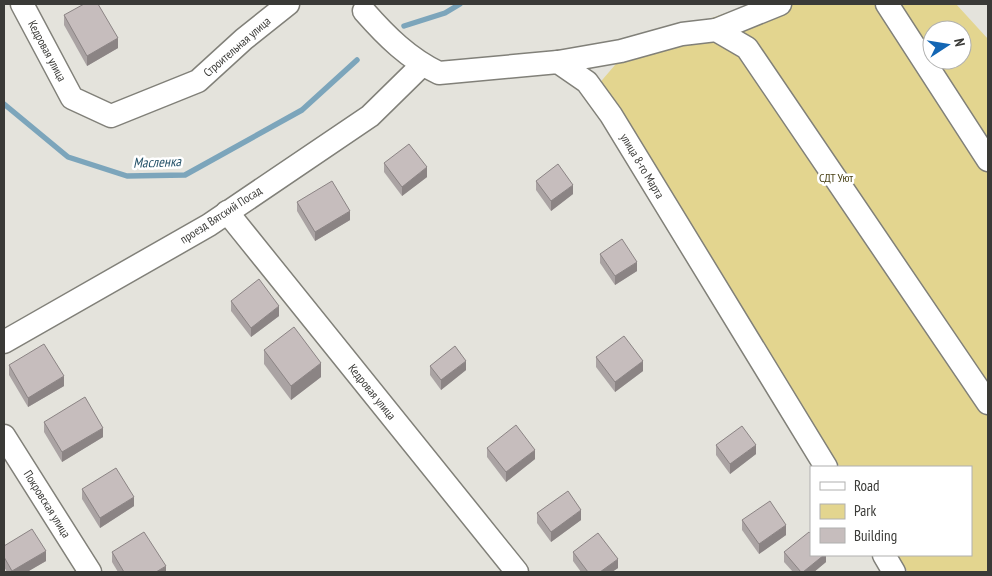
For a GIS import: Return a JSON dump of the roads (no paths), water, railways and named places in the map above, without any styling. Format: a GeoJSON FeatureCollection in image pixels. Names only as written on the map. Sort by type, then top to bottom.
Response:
{"type":"FeatureCollection","features":[{"type":"Feature","properties":{"kind":"street","name":"Кедровая улица"},"geometry":{"type":"LineString","coordinates":[[22,4],[72,98]]}},
{"type":"Feature","properties":{"kind":"street","name":"Строительная улица"},"geometry":{"type":"LineString","coordinates":[[72,98],[111,116],[198,81],[288,4]]}},
{"type":"Feature","properties":{"kind":"street"},"geometry":{"type":"LineString","coordinates":[[366,6],[386,35],[422,65],[439,73],[558,62],[621,50],[682,34],[716,30],[780,4]]}},
{"type":"Feature","properties":{"kind":"street"},"geometry":{"type":"LineString","coordinates":[[887,4],[988,160]]}},
{"type":"Feature","properties":{"kind":"street"},"geometry":{"type":"LineString","coordinates":[[716,30],[747,48],[988,403]]}},
{"type":"Feature","properties":{"kind":"street","name":"улица 8-го Марта"},"geometry":{"type":"LineString","coordinates":[[558,62],[587,82],[611,115],[825,466]]}},
{"type":"Feature","properties":{"kind":"street","name":"проезд Вятский Посад"},"geometry":{"type":"LineString","coordinates":[[4,342],[209,225],[370,116],[422,65]]}},
{"type":"Feature","properties":{"kind":"street","name":"Кедровая улица"},"geometry":{"type":"LineString","coordinates":[[228,212],[517,572]]}},
{"type":"Feature","properties":{"kind":"street","name":"Покровская улица"},"geometry":{"type":"LineString","coordinates":[[4,436],[90,572]]}},
{"type":"Feature","properties":{"kind":"street"},"geometry":{"type":"LineString","coordinates":[[885,556],[894,572]]}},
{"type":"Feature","properties":{"kind":"waterway","name":"Масленка"},"geometry":{"type":"LineString","coordinates":[[404,26],[445,13],[460,4]]}},
{"type":"Feature","properties":{"kind":"waterway","name":"Масленка"},"geometry":{"type":"LineString","coordinates":[[4,104],[68,157],[127,176],[185,175],[302,110],[357,60]]}},
{"type":"Feature","properties":{"kind":"park label","name":"СДТ Уют"},"geometry":{"type":"Point","coordinates":[836,178]}}]}
